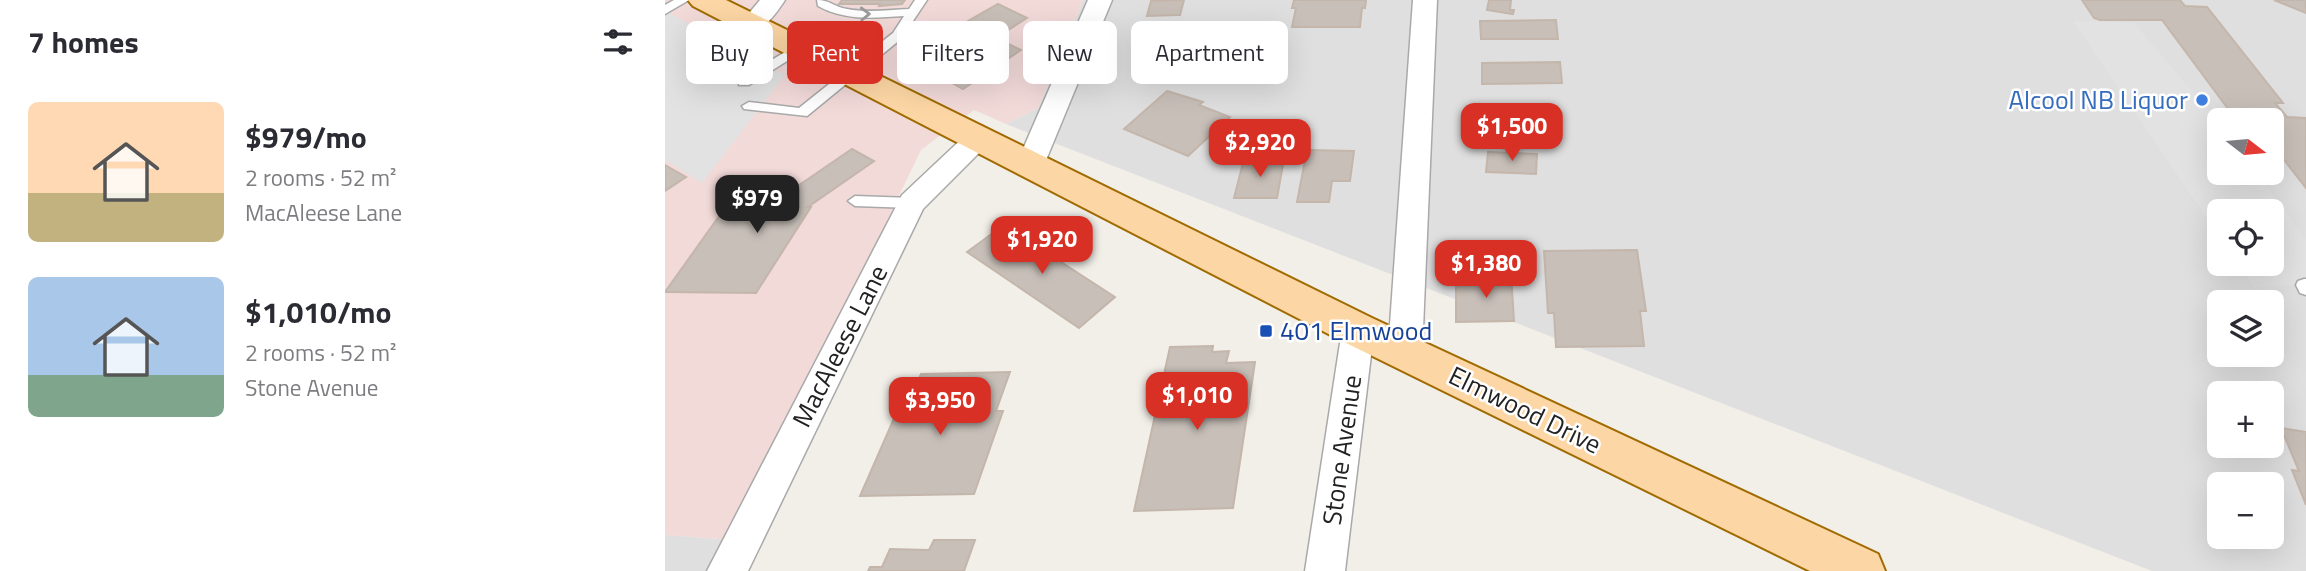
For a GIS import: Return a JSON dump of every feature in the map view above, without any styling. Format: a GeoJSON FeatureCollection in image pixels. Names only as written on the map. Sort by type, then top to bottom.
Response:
{"type":"FeatureCollection","features":[{"type":"Feature","properties":{"kind":"main road","name":"Elmwood Drive"},"geometry":{"type":"LineString","coordinates":[[703,0],[762,12],[787,36]]}},
{"type":"Feature","properties":{"kind":"main road","name":"Elmwood Drive"},"geometry":{"type":"LineString","coordinates":[[870,84],[1358,330],[1861,571]]}},
{"type":"Feature","properties":{"kind":"street"},"geometry":{"type":"LineString","coordinates":[[1030,165],[1100,0]]}},
{"type":"Feature","properties":{"kind":"street"},"geometry":{"type":"LineString","coordinates":[[1405,353],[1425,0]]}},
{"type":"Feature","properties":{"kind":"street","name":"MacAleese Lane"},"geometry":{"type":"LineString","coordinates":[[727,571],[912,203],[979,139]]}},
{"type":"Feature","properties":{"kind":"street","name":"Stone Avenue"},"geometry":{"type":"LineString","coordinates":[[1325,571],[1358,330]]}},
{"type":"Feature","properties":{"kind":"lane"},"geometry":{"type":"LineString","coordinates":[[665,10],[683,0]]}},
{"type":"Feature","properties":{"kind":"lane"},"geometry":{"type":"LineString","coordinates":[[823,0],[822,3],[831,10],[849,14],[913,12]]}},
{"type":"Feature","properties":{"kind":"lane"},"geometry":{"type":"LineString","coordinates":[[883,48],[897,36],[921,0]]}},
{"type":"Feature","properties":{"kind":"lane"},"geometry":{"type":"LineString","coordinates":[[749,106],[802,113],[840,84]]}},
{"type":"Feature","properties":{"kind":"lane"},"geometry":{"type":"LineString","coordinates":[[855,201],[912,203]]}},
{"type":"Feature","properties":{"kind":"shaded area"},"geometry":{"type":"Polygon","coordinates":[[[665,0],[1083,0],[1074,21],[1023,21],[1023,84],[1048,84],[1038,108],[1006,124],[974,110],[921,150],[733,540],[665,535],[665,0]]]}},
{"type":"Feature","properties":{"kind":"shaded area"},"geometry":{"type":"Polygon","coordinates":[[[1083,0],[2306,0],[2306,571],[2152,571],[1006,124],[1038,108],[1048,84],[1117,84],[1117,21],[1074,21],[1083,0]]]}},
{"type":"Feature","properties":{"kind":"shaded area"},"geometry":{"type":"Polygon","coordinates":[[[665,11],[686,22],[686,84],[773,84],[773,69],[785,75],[702,183],[665,160],[665,11]]]}},
{"type":"Feature","properties":{"kind":"shaded area"},"geometry":{"type":"Polygon","coordinates":[[[2073,21],[2134,23],[2207,109],[2207,186],[2266,186],[2275,199],[2207,199],[2207,218],[2073,21]]]}},
{"type":"Feature","properties":{"kind":"shaded area"},"geometry":{"type":"Polygon","coordinates":[[[2284,211],[2306,240],[2306,285],[2254,287],[2246,276],[2284,276],[2284,211]]]}},
{"type":"Feature","properties":{"kind":"shaded area"},"geometry":{"type":"Polygon","coordinates":[[[665,535],[733,540],[716,571],[665,571],[665,535]]]}},
{"type":"Feature","properties":{"kind":"building"},"geometry":{"type":"Polygon","coordinates":[[[842,0],[905,0],[902,4],[879,6],[880,4],[839,4],[842,0]]]}},
{"type":"Feature","properties":{"kind":"building"},"geometry":{"type":"Polygon","coordinates":[[[1184,0],[1180,15],[1147,16],[1151,1],[1184,0]]]}},
{"type":"Feature","properties":{"kind":"building"},"geometry":{"type":"Polygon","coordinates":[[[1294,0],[1366,0],[1365,8],[1362,8],[1360,27],[1292,27],[1296,8],[1292,8],[1294,0]]]}},
{"type":"Feature","properties":{"kind":"building"},"geometry":{"type":"Polygon","coordinates":[[[1489,0],[1511,0],[1510,10],[1514,10],[1513,14],[1487,10],[1489,0]]]}},
{"type":"Feature","properties":{"kind":"building"},"geometry":{"type":"Polygon","coordinates":[[[2082,0],[2180,0],[2185,6],[2207,7],[2283,103],[2275,103],[2279,108],[2227,108],[2162,20],[2094,18],[2082,0]]]}},
{"type":"Feature","properties":{"kind":"building"},"geometry":{"type":"Polygon","coordinates":[[[2274,0],[2306,0],[2306,13],[2274,0]]]}},
{"type":"Feature","properties":{"kind":"building"},"geometry":{"type":"Polygon","coordinates":[[[998,4],[1027,18],[1009,30],[1009,21],[968,21],[998,4]]]}},
{"type":"Feature","properties":{"kind":"building"},"geometry":{"type":"Polygon","coordinates":[[[1556,20],[1558,39],[1481,39],[1480,21],[1556,20]]]}},
{"type":"Feature","properties":{"kind":"building"},"geometry":{"type":"Polygon","coordinates":[[[1009,44],[1021,50],[1009,58],[1009,44]]]}},
{"type":"Feature","properties":{"kind":"building"},"geometry":{"type":"Polygon","coordinates":[[[1560,62],[1562,83],[1482,84],[1482,63],[1560,62]]]}},
{"type":"Feature","properties":{"kind":"building"},"geometry":{"type":"Polygon","coordinates":[[[954,84],[970,84],[963,89],[954,84]]]}},
{"type":"Feature","properties":{"kind":"building"},"geometry":{"type":"Polygon","coordinates":[[[1167,91],[1203,102],[1199,105],[1230,117],[1188,156],[1124,129],[1167,91]]]}},
{"type":"Feature","properties":{"kind":"building"},"geometry":{"type":"Polygon","coordinates":[[[1524,106],[1527,134],[1485,135],[1484,107],[1524,106]]]}},
{"type":"Feature","properties":{"kind":"building"},"geometry":{"type":"Polygon","coordinates":[[[2284,114],[2287,117],[2306,118],[2306,188],[2284,160],[2284,114]]]}},
{"type":"Feature","properties":{"kind":"building"},"geometry":{"type":"Polygon","coordinates":[[[852,149],[874,161],[808,207],[811,207],[756,293],[665,292],[727,205],[770,205],[852,149]]]}},
{"type":"Feature","properties":{"kind":"building"},"geometry":{"type":"Polygon","coordinates":[[[1307,150],[1354,151],[1350,181],[1332,181],[1329,202],[1297,202],[1307,150]]]}},
{"type":"Feature","properties":{"kind":"building"},"geometry":{"type":"Polygon","coordinates":[[[1488,152],[1537,154],[1536,174],[1486,172],[1488,152]]]}},
{"type":"Feature","properties":{"kind":"building"},"geometry":{"type":"Polygon","coordinates":[[[1244,159],[1284,159],[1277,198],[1234,198],[1244,159]]]}},
{"type":"Feature","properties":{"kind":"building"},"geometry":{"type":"Polygon","coordinates":[[[665,165],[686,177],[665,191],[665,165]]]}},
{"type":"Feature","properties":{"kind":"building"},"geometry":{"type":"Polygon","coordinates":[[[1004,225],[1115,297],[1079,328],[967,252],[1004,225]]]}},
{"type":"Feature","properties":{"kind":"building"},"geometry":{"type":"Polygon","coordinates":[[[1637,250],[1646,311],[1640,311],[1644,346],[1556,347],[1554,313],[1548,313],[1544,251],[1637,250]]]}},
{"type":"Feature","properties":{"kind":"building"},"geometry":{"type":"Polygon","coordinates":[[[1511,274],[1514,321],[1456,322],[1456,284],[1482,283],[1482,275],[1511,274]]]}},
{"type":"Feature","properties":{"kind":"building"},"geometry":{"type":"Polygon","coordinates":[[[1213,346],[1212,352],[1229,351],[1226,363],[1255,362],[1233,508],[1134,511],[1170,347],[1213,346]]]}},
{"type":"Feature","properties":{"kind":"building"},"geometry":{"type":"Polygon","coordinates":[[[1010,372],[996,411],[1003,411],[974,494],[860,496],[896,414],[904,413],[921,374],[1010,372]]]}},
{"type":"Feature","properties":{"kind":"building"},"geometry":{"type":"Polygon","coordinates":[[[2284,428],[2306,432],[2306,505],[2292,470],[2299,471],[2284,435],[2284,428]]]}},
{"type":"Feature","properties":{"kind":"building"},"geometry":{"type":"Polygon","coordinates":[[[934,540],[975,540],[964,571],[868,571],[870,567],[882,567],[890,549],[929,550],[934,540]]]}},
{"type":"Feature","properties":{"kind":"place","name":"Alcool NB Liquor"},"geometry":{"type":"Point","coordinates":[2202,100]}},
{"type":"Feature","properties":{"kind":"place","name":"401 Elmwood"},"geometry":{"type":"Point","coordinates":[1266,331]}}]}
